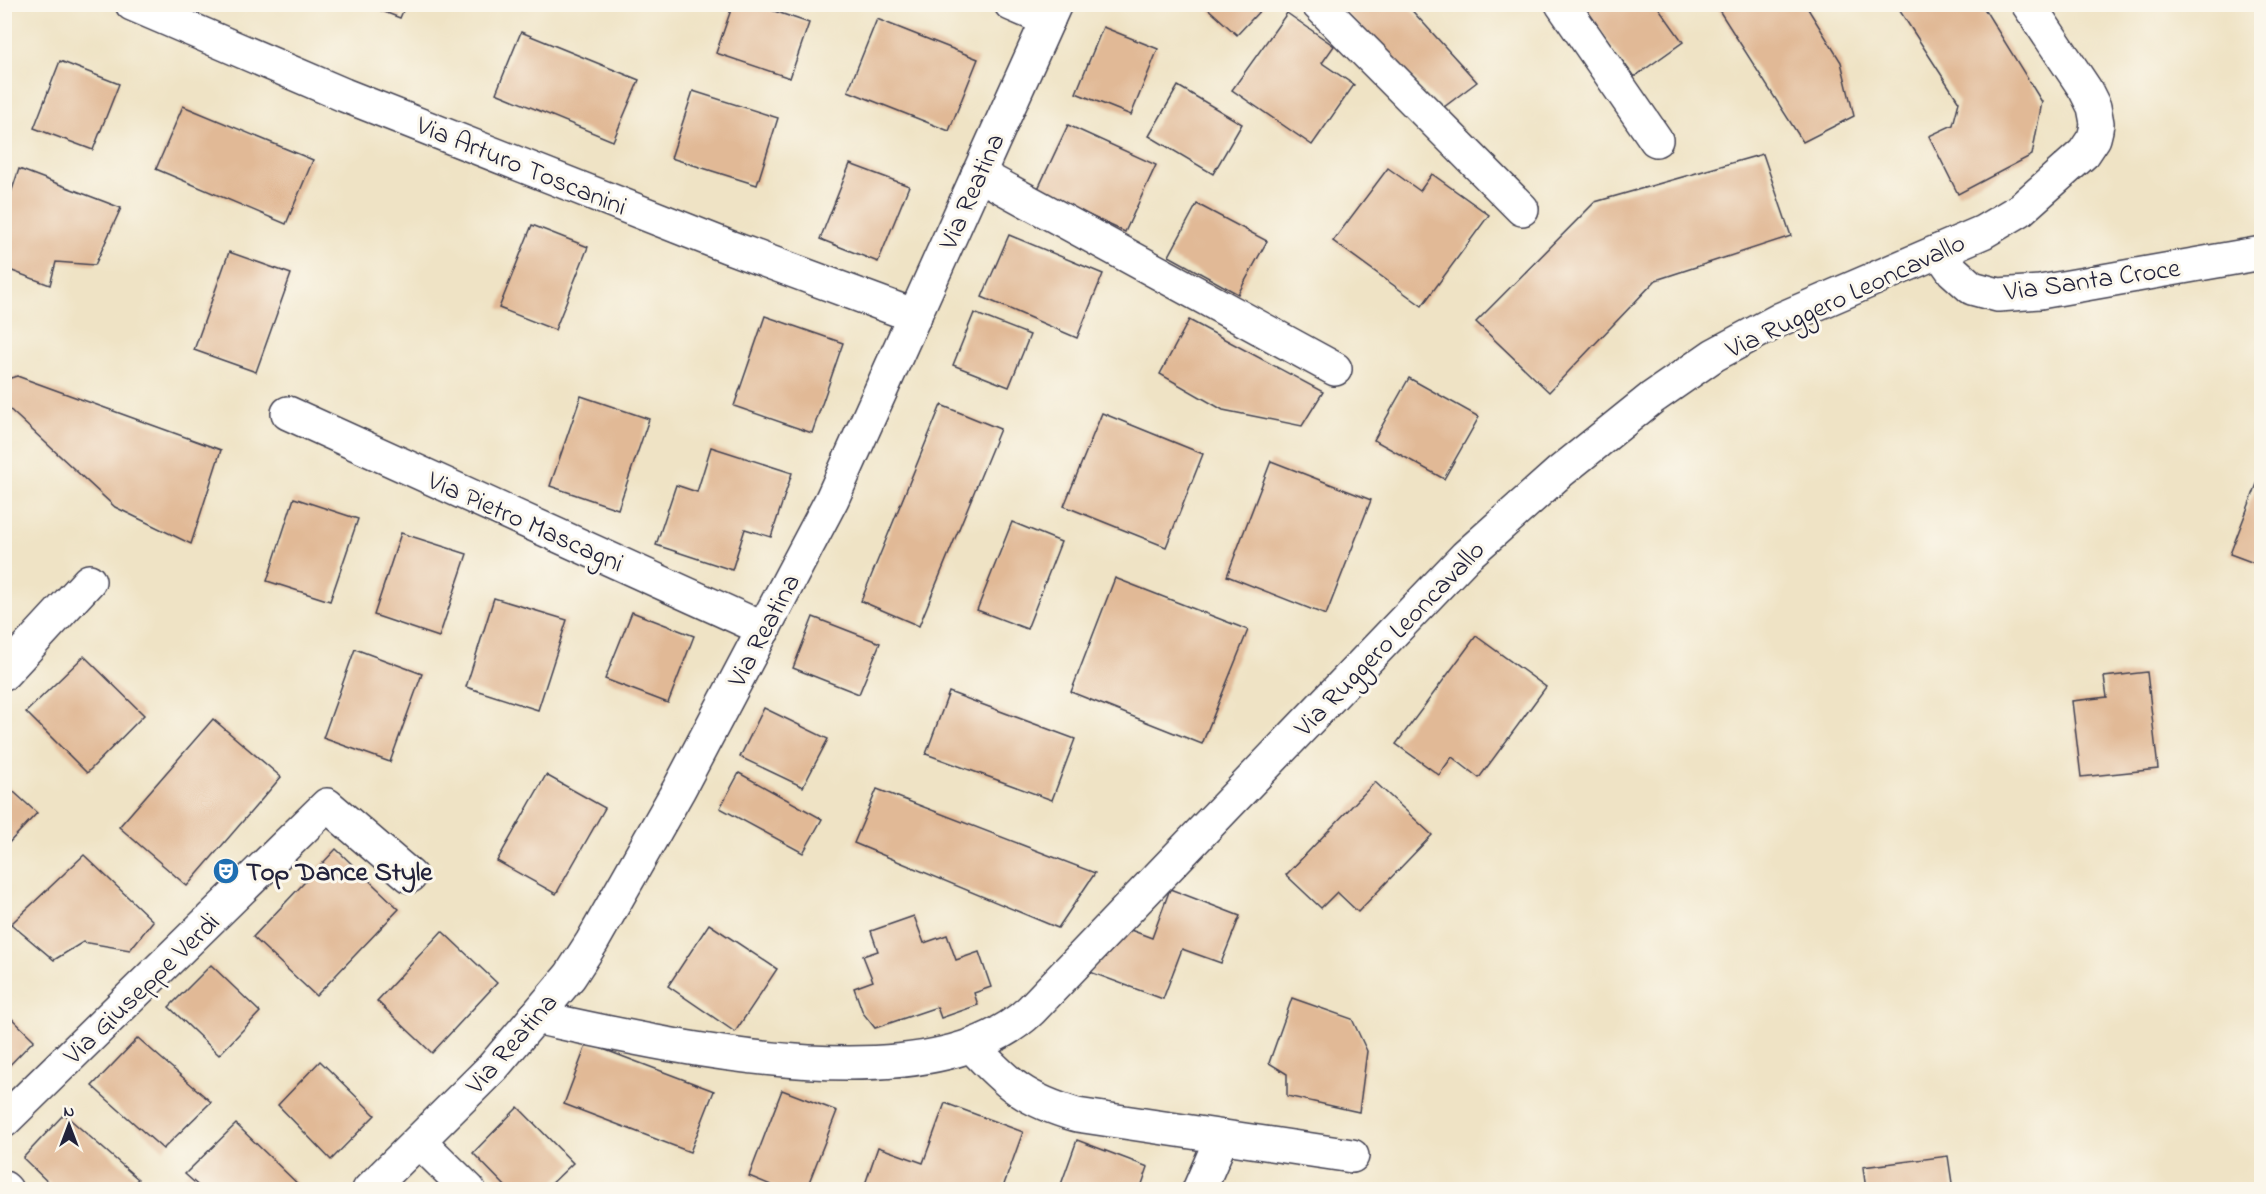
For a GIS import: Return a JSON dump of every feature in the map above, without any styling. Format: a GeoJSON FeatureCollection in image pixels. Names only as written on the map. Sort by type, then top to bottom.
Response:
{"type":"FeatureCollection","features":[{"type":"Feature","properties":{"kind":"street","name":"Via Arturo Toscanini"},"geometry":{"type":"LineString","coordinates":[[132,4],[344,95],[729,247],[915,316]]}},
{"type":"Feature","properties":{"kind":"street"},"geometry":{"type":"LineString","coordinates":[[1011,4],[1051,12]]}},
{"type":"Feature","properties":{"kind":"street"},"geometry":{"type":"LineString","coordinates":[[1318,4],[1522,209]]}},
{"type":"Feature","properties":{"kind":"street"},"geometry":{"type":"LineString","coordinates":[[1562,4],[1656,140]]}},
{"type":"Feature","properties":{"kind":"street","name":"Via Ruggero Leoncavallo"},"geometry":{"type":"LineString","coordinates":[[536,1017],[724,1053],[818,1062],[862,1063],[929,1057],[972,1046],[996,1036],[1025,1017],[1466,556],[1560,472],[1641,406],[1714,355],[1781,319],[1983,232],[2020,210],[2084,153],[2094,138],[2097,123],[2090,98],[2028,4]]}},
{"type":"Feature","properties":{"kind":"street","name":"Via Reatina"},"geometry":{"type":"LineString","coordinates":[[369,1190],[493,1066],[570,976],[592,942],[680,789],[832,499],[1051,12]]}},
{"type":"Feature","properties":{"kind":"street"},"geometry":{"type":"LineString","coordinates":[[978,174],[1335,369]]}},
{"type":"Feature","properties":{"kind":"street","name":"Via Santa Croce"},"geometry":{"type":"LineString","coordinates":[[1939,252],[1953,271],[1972,288],[1998,295],[2040,292],[2262,254]]}},
{"type":"Feature","properties":{"kind":"street","name":"Via Pietro Mascagni"},"geometry":{"type":"LineString","coordinates":[[288,413],[764,629]]}},
{"type":"Feature","properties":{"kind":"street"},"geometry":{"type":"LineString","coordinates":[[4,673],[89,581]]}},
{"type":"Feature","properties":{"kind":"street","name":"Via Giuseppe Verdi"},"geometry":{"type":"LineString","coordinates":[[4,1121],[327,805],[410,876]]}},
{"type":"Feature","properties":{"kind":"street"},"geometry":{"type":"LineString","coordinates":[[972,1046],[1014,1088],[1059,1110],[1089,1118],[1352,1156]]}},
{"type":"Feature","properties":{"kind":"street"},"geometry":{"type":"LineString","coordinates":[[1199,1190],[1222,1137]]}},
{"type":"Feature","properties":{"kind":"street"},"geometry":{"type":"LineString","coordinates":[[419,1141],[469,1190]]}},
{"type":"Feature","properties":{"kind":"building"},"geometry":{"type":"Polygon","coordinates":[[[364,4],[406,4],[400,18],[364,4]]]}},
{"type":"Feature","properties":{"kind":"building"},"geometry":{"type":"Polygon","coordinates":[[[733,4],[754,4],[809,23],[790,78],[716,53],[733,4]]]}},
{"type":"Feature","properties":{"kind":"building"},"geometry":{"type":"Polygon","coordinates":[[[1203,4],[1266,4],[1237,35],[1203,4]]]}},
{"type":"Feature","properties":{"kind":"building"},"geometry":{"type":"Polygon","coordinates":[[[1337,4],[1406,4],[1477,82],[1444,107],[1337,4]]]}},
{"type":"Feature","properties":{"kind":"building"},"geometry":{"type":"Polygon","coordinates":[[[1587,4],[1656,4],[1683,42],[1634,77],[1584,7],[1587,4]]]}},
{"type":"Feature","properties":{"kind":"building"},"geometry":{"type":"Polygon","coordinates":[[[1715,4],[1805,4],[1841,62],[1854,116],[1803,142],[1715,4]]]}},
{"type":"Feature","properties":{"kind":"building"},"geometry":{"type":"Polygon","coordinates":[[[1896,5],[1982,5],[2042,102],[2032,155],[1958,194],[1929,136],[1953,125],[1959,102],[1896,5]]]}},
{"type":"Feature","properties":{"kind":"building"},"geometry":{"type":"Polygon","coordinates":[[[1287,13],[1334,46],[1322,63],[1354,85],[1312,145],[1232,90],[1287,13]]]}},
{"type":"Feature","properties":{"kind":"building"},"geometry":{"type":"Polygon","coordinates":[[[877,19],[978,59],[949,131],[848,91],[877,19]]]}},
{"type":"Feature","properties":{"kind":"building"},"geometry":{"type":"Polygon","coordinates":[[[1103,27],[1158,49],[1131,115],[1076,93],[1103,27]]]}},
{"type":"Feature","properties":{"kind":"building"},"geometry":{"type":"Polygon","coordinates":[[[521,32],[639,80],[613,141],[496,93],[521,32]]]}},
{"type":"Feature","properties":{"kind":"building"},"geometry":{"type":"Polygon","coordinates":[[[60,61],[119,84],[93,150],[34,128],[60,61]]]}},
{"type":"Feature","properties":{"kind":"building"},"geometry":{"type":"Polygon","coordinates":[[[1178,86],[1242,124],[1213,174],[1149,136],[1178,86]]]}},
{"type":"Feature","properties":{"kind":"building"},"geometry":{"type":"Polygon","coordinates":[[[693,91],[778,118],[757,185],[671,158],[693,91]]]}},
{"type":"Feature","properties":{"kind":"building"},"geometry":{"type":"Polygon","coordinates":[[[183,106],[313,160],[286,224],[156,169],[183,106]]]}},
{"type":"Feature","properties":{"kind":"building"},"geometry":{"type":"Polygon","coordinates":[[[1068,125],[1156,165],[1125,232],[1037,191],[1068,125]]]}},
{"type":"Feature","properties":{"kind":"building"},"geometry":{"type":"Polygon","coordinates":[[[1763,154],[1791,236],[1656,280],[1549,392],[1476,322],[1595,202],[1763,154]]]}},
{"type":"Feature","properties":{"kind":"building"},"geometry":{"type":"Polygon","coordinates":[[[850,164],[909,186],[878,262],[820,239],[850,164]]]}},
{"type":"Feature","properties":{"kind":"building"},"geometry":{"type":"Polygon","coordinates":[[[1388,168],[1420,191],[1432,174],[1489,215],[1422,306],[1333,241],[1388,168]]]}},
{"type":"Feature","properties":{"kind":"building"},"geometry":{"type":"Polygon","coordinates":[[[19,169],[121,208],[95,265],[56,262],[50,285],[4,268],[4,214],[19,169]]]}},
{"type":"Feature","properties":{"kind":"building"},"geometry":{"type":"Polygon","coordinates":[[[1197,204],[1267,241],[1238,294],[1169,256],[1197,204]]]}},
{"type":"Feature","properties":{"kind":"building"},"geometry":{"type":"Polygon","coordinates":[[[532,225],[588,247],[555,330],[499,308],[532,225]]]}},
{"type":"Feature","properties":{"kind":"building"},"geometry":{"type":"Polygon","coordinates":[[[1009,235],[1103,274],[1077,338],[982,297],[1009,235]]]}},
{"type":"Feature","properties":{"kind":"building"},"geometry":{"type":"Polygon","coordinates":[[[229,252],[291,274],[256,372],[194,350],[229,252]]]}},
{"type":"Feature","properties":{"kind":"building"},"geometry":{"type":"Polygon","coordinates":[[[974,313],[1030,335],[1009,387],[953,365],[974,313]]]}},
{"type":"Feature","properties":{"kind":"building"},"geometry":{"type":"Polygon","coordinates":[[[765,316],[843,343],[812,433],[734,406],[765,316]]]}},
{"type":"Feature","properties":{"kind":"building"},"geometry":{"type":"Polygon","coordinates":[[[1189,320],[1323,392],[1302,426],[1223,410],[1160,374],[1189,320]]]}},
{"type":"Feature","properties":{"kind":"building"},"geometry":{"type":"Polygon","coordinates":[[[17,376],[221,450],[191,544],[115,507],[4,404],[4,380],[17,376]]]}},
{"type":"Feature","properties":{"kind":"building"},"geometry":{"type":"Polygon","coordinates":[[[1409,378],[1479,417],[1444,479],[1374,440],[1409,378]]]}},
{"type":"Feature","properties":{"kind":"building"},"geometry":{"type":"Polygon","coordinates":[[[581,396],[649,419],[618,509],[550,486],[581,396]]]}},
{"type":"Feature","properties":{"kind":"building"},"geometry":{"type":"Polygon","coordinates":[[[941,405],[1000,429],[919,626],[861,601],[941,405]]]}},
{"type":"Feature","properties":{"kind":"building"},"geometry":{"type":"Polygon","coordinates":[[[1102,413],[1203,454],[1166,547],[1064,506],[1102,413]]]}},
{"type":"Feature","properties":{"kind":"building"},"geometry":{"type":"Polygon","coordinates":[[[711,447],[792,473],[771,537],[745,529],[732,570],[656,545],[676,485],[697,492],[711,447]]]}},
{"type":"Feature","properties":{"kind":"building"},"geometry":{"type":"Polygon","coordinates":[[[1271,461],[1371,500],[1326,615],[1227,576],[1271,461]]]}},
{"type":"Feature","properties":{"kind":"building"},"geometry":{"type":"Polygon","coordinates":[[[2260,476],[2262,476],[2262,566],[2230,554],[2260,476]]]}},
{"type":"Feature","properties":{"kind":"building"},"geometry":{"type":"Polygon","coordinates":[[[294,498],[358,519],[330,601],[267,581],[294,498]]]}},
{"type":"Feature","properties":{"kind":"building"},"geometry":{"type":"Polygon","coordinates":[[[1012,522],[1061,542],[1027,629],[977,610],[1012,522]]]}},
{"type":"Feature","properties":{"kind":"building"},"geometry":{"type":"Polygon","coordinates":[[[401,533],[467,554],[439,637],[374,615],[401,533]]]}},
{"type":"Feature","properties":{"kind":"building"},"geometry":{"type":"Polygon","coordinates":[[[1115,578],[1248,630],[1202,744],[1071,692],[1115,578]]]}},
{"type":"Feature","properties":{"kind":"building"},"geometry":{"type":"Polygon","coordinates":[[[494,598],[567,620],[538,710],[466,687],[494,598]]]}},
{"type":"Feature","properties":{"kind":"building"},"geometry":{"type":"Polygon","coordinates":[[[632,612],[694,636],[668,703],[605,679],[632,612]]]}},
{"type":"Feature","properties":{"kind":"building"},"geometry":{"type":"Polygon","coordinates":[[[813,617],[880,643],[859,694],[793,668],[813,617]]]}},
{"type":"Feature","properties":{"kind":"building"},"geometry":{"type":"Polygon","coordinates":[[[1476,636],[1546,687],[1479,778],[1452,757],[1439,775],[1396,744],[1476,636]]]}},
{"type":"Feature","properties":{"kind":"building"},"geometry":{"type":"Polygon","coordinates":[[[355,649],[422,674],[390,762],[323,738],[355,649]]]}},
{"type":"Feature","properties":{"kind":"building"},"geometry":{"type":"Polygon","coordinates":[[[84,656],[144,715],[87,773],[26,712],[84,656]]]}},
{"type":"Feature","properties":{"kind":"building"},"geometry":{"type":"Polygon","coordinates":[[[2147,672],[2158,769],[2081,777],[2072,701],[2107,697],[2104,677],[2147,672]]]}},
{"type":"Feature","properties":{"kind":"building"},"geometry":{"type":"Polygon","coordinates":[[[949,692],[1075,739],[1052,800],[926,754],[949,692]]]}},
{"type":"Feature","properties":{"kind":"building"},"geometry":{"type":"Polygon","coordinates":[[[764,708],[828,739],[803,787],[740,757],[764,708]]]}},
{"type":"Feature","properties":{"kind":"building"},"geometry":{"type":"Polygon","coordinates":[[[213,719],[281,777],[187,886],[119,827],[213,719]]]}},
{"type":"Feature","properties":{"kind":"building"},"geometry":{"type":"Polygon","coordinates":[[[739,773],[822,819],[803,853],[720,808],[739,773]]]}},
{"type":"Feature","properties":{"kind":"building"},"geometry":{"type":"Polygon","coordinates":[[[546,775],[605,808],[556,894],[497,861],[546,775]]]}},
{"type":"Feature","properties":{"kind":"building"},"geometry":{"type":"Polygon","coordinates":[[[1375,782],[1432,835],[1358,912],[1337,892],[1321,908],[1286,875],[1375,782]]]}},
{"type":"Feature","properties":{"kind":"building"},"geometry":{"type":"Polygon","coordinates":[[[4,783],[37,813],[4,848],[4,783]]]}},
{"type":"Feature","properties":{"kind":"building"},"geometry":{"type":"Polygon","coordinates":[[[877,789],[1095,873],[1058,928],[854,843],[877,789]]]}},
{"type":"Feature","properties":{"kind":"building"},"geometry":{"type":"Polygon","coordinates":[[[336,849],[399,909],[316,996],[253,937],[336,849]]]}},
{"type":"Feature","properties":{"kind":"building"},"geometry":{"type":"Polygon","coordinates":[[[84,855],[153,921],[130,950],[83,942],[54,960],[11,924],[84,855]]]}},
{"type":"Feature","properties":{"kind":"building"},"geometry":{"type":"Polygon","coordinates":[[[1170,889],[1240,916],[1221,963],[1182,949],[1163,999],[1090,972],[1125,928],[1152,938],[1170,889]]]}},
{"type":"Feature","properties":{"kind":"building"},"geometry":{"type":"Polygon","coordinates":[[[914,916],[924,943],[947,935],[956,960],[979,952],[991,987],[974,993],[978,1005],[941,1018],[937,1007],[875,1028],[863,1013],[854,988],[873,981],[863,956],[878,951],[871,931],[914,916]]]}},
{"type":"Feature","properties":{"kind":"building"},"geometry":{"type":"Polygon","coordinates":[[[709,924],[777,969],[735,1032],[668,986],[709,924]]]}},
{"type":"Feature","properties":{"kind":"building"},"geometry":{"type":"Polygon","coordinates":[[[442,931],[497,983],[432,1053],[377,1001],[442,931]]]}},
{"type":"Feature","properties":{"kind":"building"},"geometry":{"type":"Polygon","coordinates":[[[211,965],[260,1012],[219,1055],[169,1007],[211,965]]]}},
{"type":"Feature","properties":{"kind":"building"},"geometry":{"type":"Polygon","coordinates":[[[1292,998],[1352,1019],[1367,1051],[1359,1112],[1287,1096],[1287,1074],[1269,1063],[1292,998]]]}},
{"type":"Feature","properties":{"kind":"building"},"geometry":{"type":"Polygon","coordinates":[[[4,1011],[34,1040],[4,1071],[4,1011]]]}},
{"type":"Feature","properties":{"kind":"building"},"geometry":{"type":"Polygon","coordinates":[[[138,1038],[211,1102],[163,1149],[92,1086],[138,1038]]]}},
{"type":"Feature","properties":{"kind":"building"},"geometry":{"type":"Polygon","coordinates":[[[587,1043],[714,1091],[690,1152],[564,1104],[587,1043]]]}},
{"type":"Feature","properties":{"kind":"building"},"geometry":{"type":"Polygon","coordinates":[[[320,1061],[375,1115],[331,1160],[278,1105],[320,1061]]]}},
{"type":"Feature","properties":{"kind":"building"},"geometry":{"type":"Polygon","coordinates":[[[782,1090],[837,1111],[806,1190],[783,1190],[749,1176],[782,1090]]]}},
{"type":"Feature","properties":{"kind":"building"},"geometry":{"type":"Polygon","coordinates":[[[945,1103],[1023,1132],[1002,1190],[951,1190],[943,1186],[941,1190],[863,1190],[878,1147],[923,1163],[945,1103]]]}},
{"type":"Feature","properties":{"kind":"building"},"geometry":{"type":"Polygon","coordinates":[[[518,1107],[573,1163],[545,1190],[509,1190],[473,1153],[518,1107]]]}},
{"type":"Feature","properties":{"kind":"building"},"geometry":{"type":"Polygon","coordinates":[[[64,1114],[138,1179],[127,1190],[56,1190],[23,1158],[64,1114]]]}},
{"type":"Feature","properties":{"kind":"building"},"geometry":{"type":"Polygon","coordinates":[[[236,1124],[304,1190],[203,1190],[185,1174],[236,1124]]]}},
{"type":"Feature","properties":{"kind":"building"},"geometry":{"type":"Polygon","coordinates":[[[1077,1140],[1148,1167],[1140,1190],[1059,1190],[1077,1140]]]}},
{"type":"Feature","properties":{"kind":"building"},"geometry":{"type":"Polygon","coordinates":[[[1948,1156],[1953,1190],[1866,1190],[1863,1167],[1948,1156]]]}},
{"type":"Feature","properties":{"kind":"place","name":"Top Dance Style"},"geometry":{"type":"Point","coordinates":[226,871]}}]}
